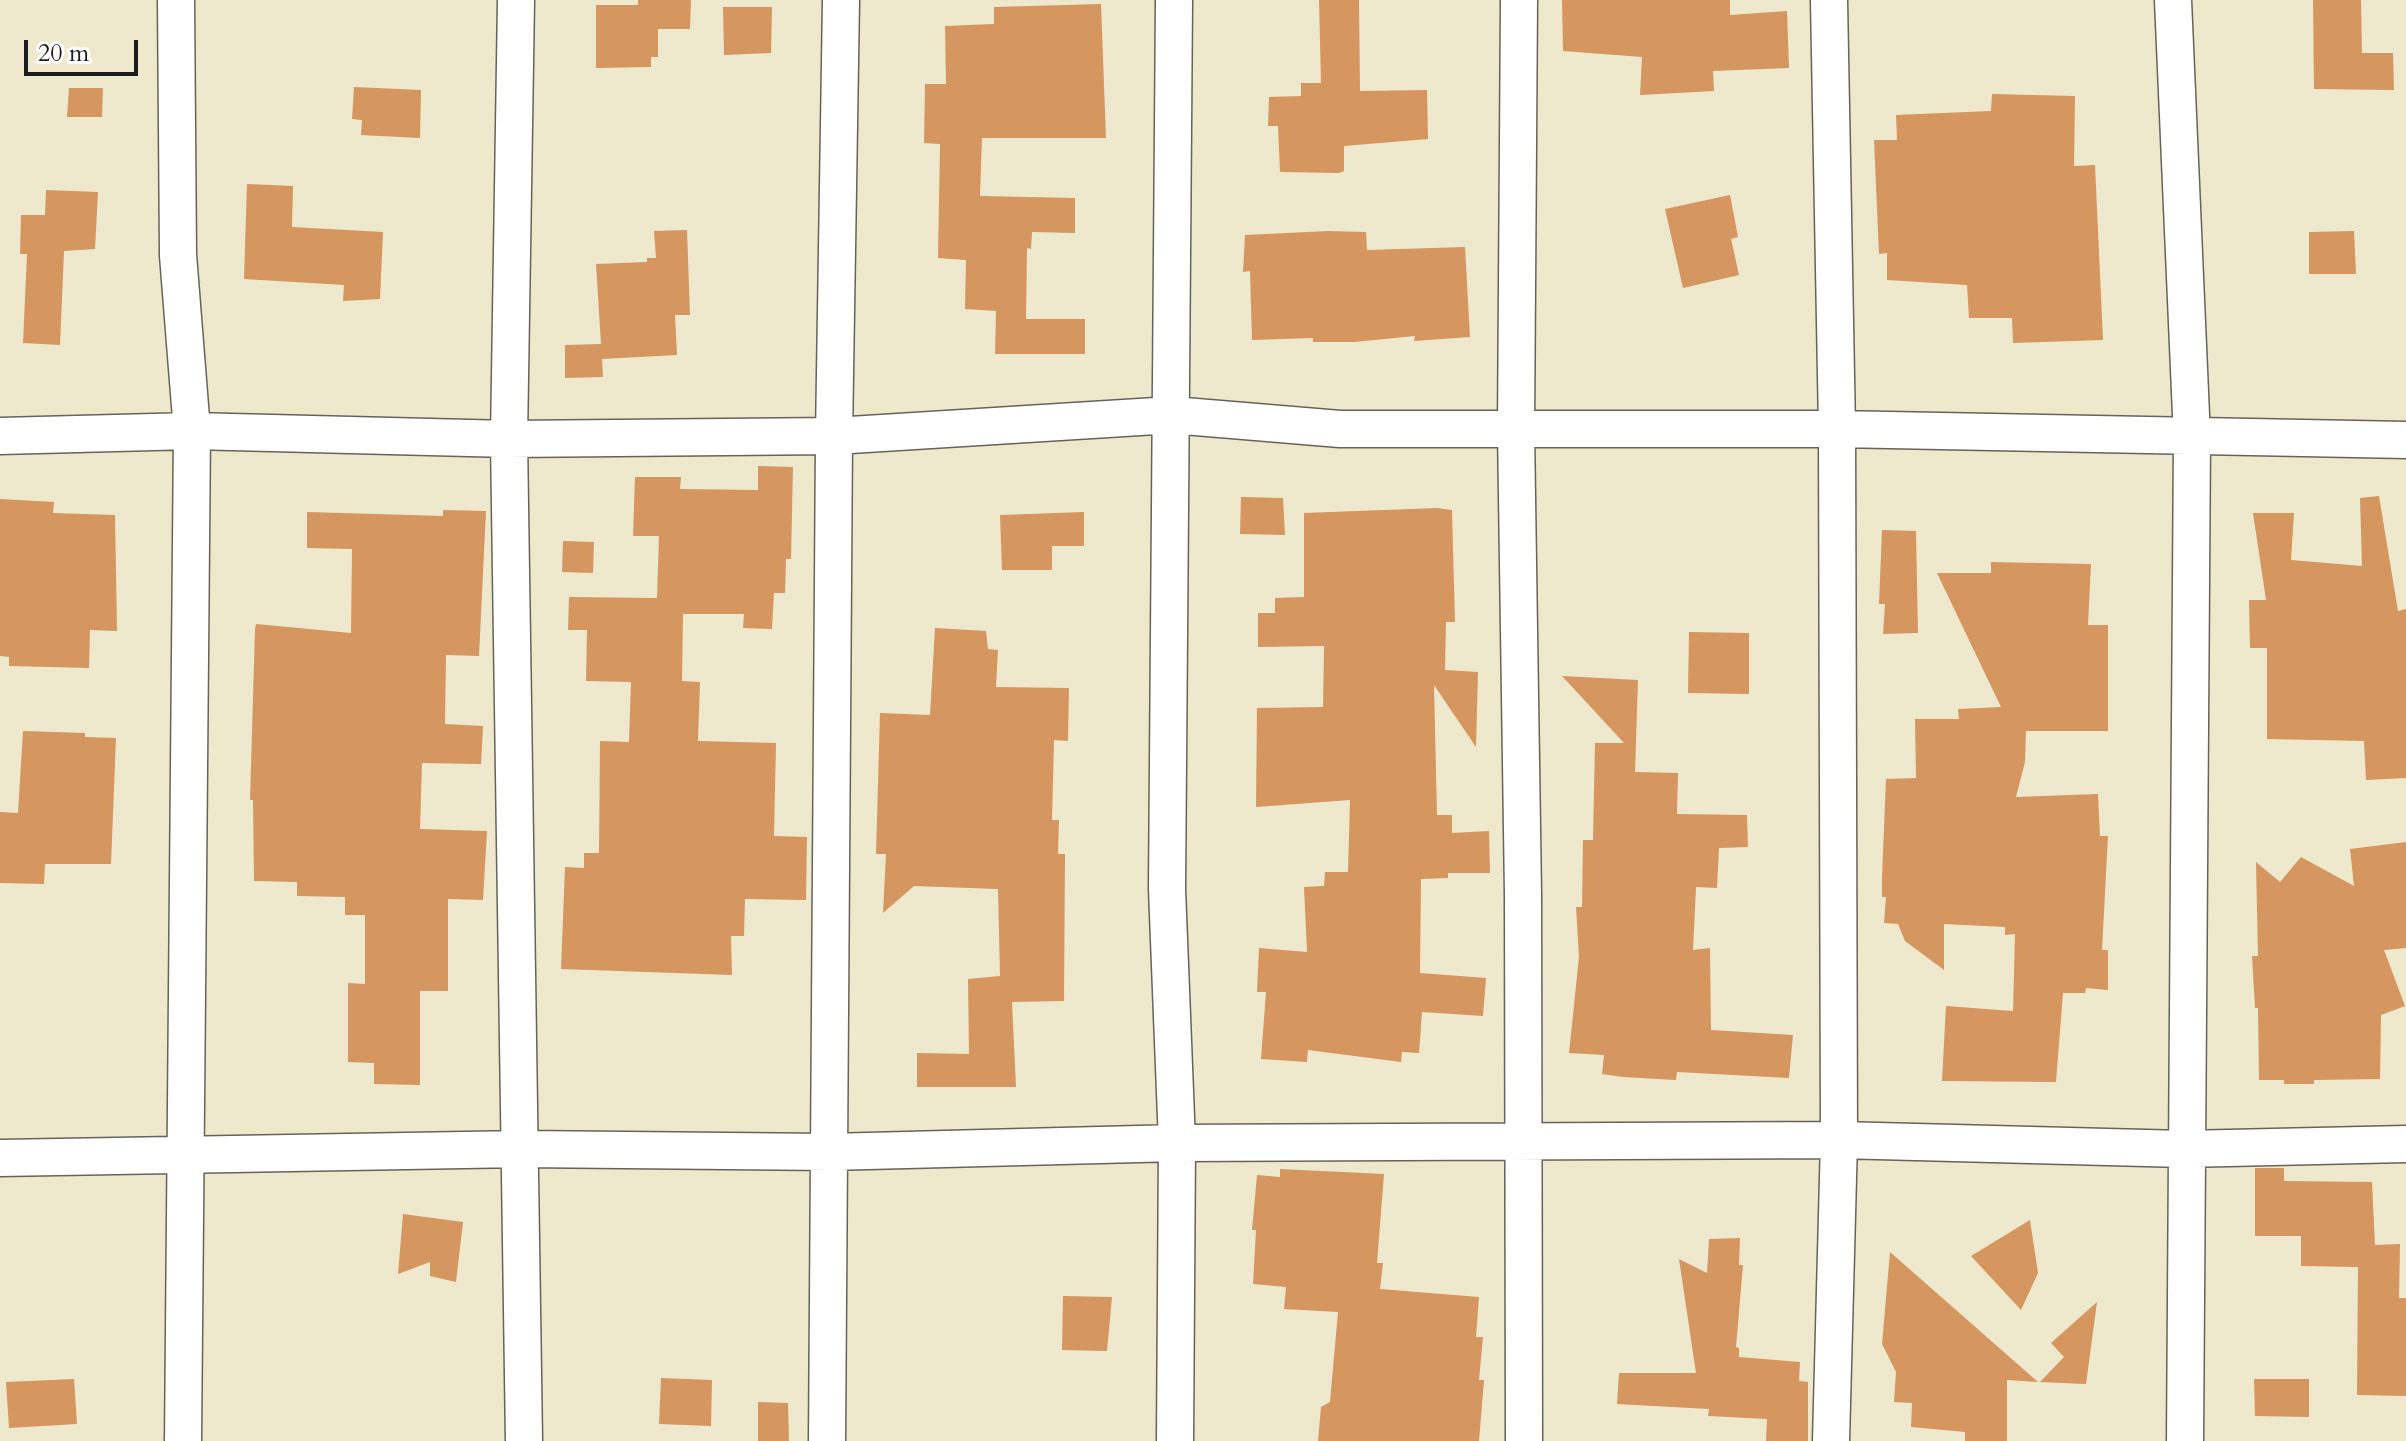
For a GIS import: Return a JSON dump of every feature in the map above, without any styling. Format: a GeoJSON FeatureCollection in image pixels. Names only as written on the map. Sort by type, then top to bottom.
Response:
{"type":"FeatureCollection","features":[{"type":"Feature","properties":{"kind":"street"},"geometry":{"type":"LineString","coordinates":[[176,0],[178,255],[192,431],[183,1155],[183,1441]]}},
{"type":"Feature","properties":{"kind":"street"},"geometry":{"type":"LineString","coordinates":[[516,0],[509,439],[524,1441]]}},
{"type":"Feature","properties":{"kind":"street"},"geometry":{"type":"LineString","coordinates":[[827,1441],[834,436],[841,0]]}},
{"type":"Feature","properties":{"kind":"street"},"geometry":{"type":"LineString","coordinates":[[1174,0],[1167,889],[1177,1143],[1175,1441]]}},
{"type":"Feature","properties":{"kind":"street"},"geometry":{"type":"LineString","coordinates":[[1519,0],[1516,430],[1524,1441]]}},
{"type":"Feature","properties":{"kind":"street"},"geometry":{"type":"LineString","coordinates":[[1829,0],[1837,429],[1839,1140],[1831,1441]]}},
{"type":"Feature","properties":{"kind":"street"},"geometry":{"type":"LineString","coordinates":[[2173,0],[2192,438],[2184,1149],[2185,1441]]}},
{"type":"Feature","properties":{"kind":"street"},"geometry":{"type":"LineString","coordinates":[[0,436],[192,431],[509,439],[834,436],[1172,415],[1340,429],[1837,429],[2406,440]]}},
{"type":"Feature","properties":{"kind":"street"},"geometry":{"type":"LineString","coordinates":[[0,1158],[522,1149],[829,1152],[1177,1143],[1839,1140],[2184,1149],[2406,1144]]}},
{"type":"Feature","properties":{"kind":"building"},"geometry":{"type":"Polygon","coordinates":[[[638,0],[691,0],[690,29],[658,29],[658,57],[651,57],[651,67],[596,68],[596,5],[638,5],[638,0]]]}},
{"type":"Feature","properties":{"kind":"building"},"geometry":{"type":"Polygon","coordinates":[[[1319,0],[1359,0],[1360,91],[1427,90],[1428,139],[1344,146],[1344,171],[1339,173],[1280,172],[1278,126],[1268,126],[1269,97],[1301,96],[1301,83],[1321,83],[1319,0]]]}},
{"type":"Feature","properties":{"kind":"building"},"geometry":{"type":"Polygon","coordinates":[[[1562,0],[1730,0],[1730,15],[1787,11],[1789,68],[1713,71],[1714,91],[1640,95],[1642,57],[1563,51],[1562,0]]]}},
{"type":"Feature","properties":{"kind":"building"},"geometry":{"type":"Polygon","coordinates":[[[2313,0],[2361,0],[2362,53],[2393,53],[2394,90],[2314,89],[2313,0]]]}},
{"type":"Feature","properties":{"kind":"building"},"geometry":{"type":"Polygon","coordinates":[[[1101,4],[1106,138],[982,138],[980,196],[1075,198],[1075,233],[1032,232],[1031,249],[1027,248],[1026,319],[1085,319],[1085,354],[995,354],[996,311],[965,309],[966,260],[938,258],[940,144],[924,143],[925,84],[946,84],[945,26],[994,24],[994,7],[1101,4]]]}},
{"type":"Feature","properties":{"kind":"building"},"geometry":{"type":"Polygon","coordinates":[[[723,7],[772,7],[771,53],[724,55],[723,7]]]}},
{"type":"Feature","properties":{"kind":"building"},"geometry":{"type":"Polygon","coordinates":[[[354,87],[421,90],[420,138],[361,135],[362,120],[352,119],[354,87]]]}},
{"type":"Feature","properties":{"kind":"building"},"geometry":{"type":"Polygon","coordinates":[[[69,88],[103,88],[102,117],[67,117],[69,88]]]}},
{"type":"Feature","properties":{"kind":"building"},"geometry":{"type":"Polygon","coordinates":[[[1992,94],[2075,96],[2074,166],[2095,165],[2103,340],[2013,343],[2012,318],[1969,318],[1967,285],[1887,280],[1887,253],[1879,254],[1874,140],[1897,140],[1896,115],[1991,111],[1992,94]]]}},
{"type":"Feature","properties":{"kind":"building"},"geometry":{"type":"Polygon","coordinates":[[[247,184],[293,186],[292,227],[383,232],[380,299],[343,301],[344,285],[244,279],[247,184]]]}},
{"type":"Feature","properties":{"kind":"building"},"geometry":{"type":"Polygon","coordinates":[[[46,190],[98,192],[95,249],[64,251],[60,345],[23,343],[27,254],[20,254],[21,215],[45,215],[46,190]]]}},
{"type":"Feature","properties":{"kind":"building"},"geometry":{"type":"Polygon","coordinates":[[[1730,195],[1738,237],[1731,239],[1739,275],[1683,288],[1665,209],[1730,195]]]}},
{"type":"Feature","properties":{"kind":"building"},"geometry":{"type":"Polygon","coordinates":[[[687,230],[690,315],[675,315],[677,355],[602,359],[603,377],[565,378],[565,345],[601,344],[596,264],[647,262],[647,258],[656,258],[654,231],[687,230]]]}},
{"type":"Feature","properties":{"kind":"building"},"geometry":{"type":"Polygon","coordinates":[[[2354,231],[2356,274],[2309,274],[2309,232],[2354,231]]]}},
{"type":"Feature","properties":{"kind":"building"},"geometry":{"type":"Polygon","coordinates":[[[1366,232],[1367,250],[1465,247],[1470,337],[1414,341],[1415,336],[1354,342],[1313,342],[1313,338],[1252,340],[1250,271],[1243,272],[1245,235],[1366,232]]]}},
{"type":"Feature","properties":{"kind":"building"},"geometry":{"type":"Polygon","coordinates":[[[758,466],[793,467],[791,559],[786,559],[785,593],[774,593],[772,629],[743,628],[744,614],[683,614],[682,681],[700,682],[698,741],[776,743],[774,836],[807,837],[806,900],[745,899],[744,936],[731,936],[732,975],[561,969],[565,867],[584,868],[584,853],[599,853],[600,741],[629,742],[631,682],[586,681],[587,630],[568,630],[569,597],[657,598],[659,536],[633,536],[635,477],[681,477],[680,489],[758,490],[758,466]]]}},
{"type":"Feature","properties":{"kind":"building"},"geometry":{"type":"Polygon","coordinates":[[[2379,496],[2398,611],[2406,609],[2406,778],[2366,780],[2364,741],[2267,739],[2267,648],[2250,648],[2249,600],[2266,600],[2253,513],[2294,513],[2291,560],[2362,566],[2360,498],[2379,496]]]}},
{"type":"Feature","properties":{"kind":"building"},"geometry":{"type":"Polygon","coordinates":[[[1241,497],[1283,498],[1285,535],[1240,534],[1241,497]]]}},
{"type":"Feature","properties":{"kind":"building"},"geometry":{"type":"Polygon","coordinates":[[[0,499],[54,502],[53,513],[115,515],[117,631],[90,630],[89,668],[9,666],[9,657],[0,656],[0,499]]]}},
{"type":"Feature","properties":{"kind":"building"},"geometry":{"type":"Polygon","coordinates":[[[443,510],[486,511],[479,656],[446,655],[445,724],[483,726],[481,764],[422,763],[420,829],[487,831],[483,900],[448,899],[448,991],[420,991],[420,1085],[374,1084],[374,1063],[348,1062],[348,983],[365,984],[365,915],[345,915],[345,897],[297,896],[297,882],[254,881],[253,800],[250,800],[255,629],[256,624],[351,633],[352,549],[307,548],[307,512],[443,516],[443,510]]]}},
{"type":"Feature","properties":{"kind":"building"},"geometry":{"type":"Polygon","coordinates":[[[1452,510],[1455,622],[1446,622],[1445,670],[1478,672],[1476,747],[1434,685],[1437,815],[1452,815],[1452,833],[1489,831],[1490,873],[1448,873],[1448,878],[1421,879],[1420,973],[1486,978],[1483,1016],[1422,1012],[1419,1053],[1402,1052],[1401,1062],[1308,1050],[1307,1062],[1261,1059],[1266,992],[1257,992],[1259,948],[1307,952],[1304,887],[1324,886],[1325,872],[1348,872],[1350,800],[1256,807],[1257,708],[1323,707],[1324,646],[1258,647],[1258,613],[1275,613],[1275,598],[1304,597],[1304,513],[1452,510]]]}},
{"type":"Feature","properties":{"kind":"building"},"geometry":{"type":"Polygon","coordinates":[[[1084,512],[1084,546],[1052,546],[1052,570],[1002,570],[1000,515],[1084,512]]]}},
{"type":"Feature","properties":{"kind":"building"},"geometry":{"type":"Polygon","coordinates":[[[1882,530],[1916,531],[1918,633],[1883,634],[1885,604],[1879,604],[1882,530]]]}},
{"type":"Feature","properties":{"kind":"building"},"geometry":{"type":"Polygon","coordinates":[[[563,541],[594,542],[593,573],[562,572],[563,541]]]}},
{"type":"Feature","properties":{"kind":"building"},"geometry":{"type":"Polygon","coordinates":[[[1991,562],[2091,564],[2088,625],[2108,625],[2108,731],[2026,731],[2025,762],[2016,797],[2098,794],[2100,836],[2108,836],[2102,950],[2108,950],[2108,990],[2086,988],[2085,993],[2063,993],[2056,1082],[1942,1081],[1946,1006],[2013,1011],[2015,934],[2005,935],[2005,927],[1944,924],[1944,970],[1905,941],[1898,924],[1884,923],[1886,897],[1882,897],[1882,877],[1886,779],[1916,778],[1915,719],[1959,719],[1958,709],[2001,707],[1937,573],[1991,573],[1991,562]]]}},
{"type":"Feature","properties":{"kind":"building"},"geometry":{"type":"Polygon","coordinates":[[[935,628],[986,631],[988,649],[998,650],[996,687],[1069,688],[1068,741],[1054,740],[1052,820],[1059,820],[1058,854],[1065,854],[1064,1001],[1012,1002],[1016,1087],[917,1087],[917,1053],[969,1054],[968,979],[1000,976],[998,889],[914,886],[883,913],[886,854],[876,854],[880,713],[930,715],[935,628]]]}},
{"type":"Feature","properties":{"kind":"building"},"geometry":{"type":"Polygon","coordinates":[[[1689,632],[1749,633],[1749,694],[1688,693],[1689,632]]]}},
{"type":"Feature","properties":{"kind":"building"},"geometry":{"type":"Polygon","coordinates":[[[1562,676],[1638,680],[1635,772],[1678,773],[1677,814],[1747,815],[1748,847],[1719,848],[1717,888],[1696,887],[1693,950],[1710,948],[1711,1030],[1793,1035],[1789,1078],[1677,1072],[1676,1080],[1623,1077],[1602,1074],[1604,1055],[1569,1053],[1579,957],[1576,907],[1582,907],[1583,840],[1593,840],[1595,743],[1624,743],[1562,676]]]}},
{"type":"Feature","properties":{"kind":"building"},"geometry":{"type":"Polygon","coordinates":[[[23,731],[85,733],[85,737],[116,738],[111,864],[45,864],[44,884],[0,883],[0,812],[18,813],[23,731]]]}},
{"type":"Feature","properties":{"kind":"building"},"geometry":{"type":"Polygon","coordinates":[[[2406,842],[2406,948],[2384,950],[2405,1006],[2381,1015],[2380,1079],[2314,1080],[2314,1084],[2259,1080],[2258,1008],[2255,1008],[2252,956],[2258,956],[2256,862],[2280,882],[2301,857],[2354,886],[2350,849],[2406,842]]]}},
{"type":"Feature","properties":{"kind":"building"},"geometry":{"type":"Polygon","coordinates":[[[2255,1168],[2284,1168],[2284,1181],[2372,1182],[2375,1245],[2400,1244],[2399,1298],[2406,1298],[2406,1396],[2357,1395],[2358,1267],[2301,1266],[2301,1236],[2255,1236],[2255,1168]]]}},
{"type":"Feature","properties":{"kind":"building"},"geometry":{"type":"Polygon","coordinates":[[[1280,1169],[1384,1174],[1377,1263],[1383,1263],[1380,1289],[1479,1297],[1476,1337],[1483,1337],[1479,1380],[1484,1380],[1479,1441],[1318,1441],[1321,1407],[1330,1402],[1338,1312],[1284,1309],[1286,1287],[1253,1284],[1256,1230],[1252,1230],[1257,1175],[1280,1177],[1280,1169]]]}},
{"type":"Feature","properties":{"kind":"building"},"geometry":{"type":"Polygon","coordinates":[[[403,1214],[463,1222],[456,1282],[430,1276],[430,1262],[398,1274],[403,1214]]]}},
{"type":"Feature","properties":{"kind":"building"},"geometry":{"type":"Polygon","coordinates":[[[2030,1220],[2038,1273],[2021,1310],[1971,1256],[2030,1220]]]}},
{"type":"Feature","properties":{"kind":"building"},"geometry":{"type":"Polygon","coordinates":[[[1740,1238],[1739,1265],[1743,1265],[1736,1347],[1739,1348],[1739,1357],[1800,1362],[1799,1381],[1808,1382],[1808,1441],[1766,1441],[1767,1419],[1708,1416],[1709,1409],[1617,1404],[1619,1373],[1696,1373],[1679,1259],[1707,1273],[1709,1239],[1740,1238]]]}},
{"type":"Feature","properties":{"kind":"building"},"geometry":{"type":"Polygon","coordinates":[[[1890,1252],[2038,1382],[2007,1380],[2007,1441],[1965,1441],[1965,1432],[1911,1427],[1912,1403],[1894,1402],[1896,1372],[1882,1344],[1890,1252]]]}},
{"type":"Feature","properties":{"kind":"building"},"geometry":{"type":"Polygon","coordinates":[[[1063,1296],[1112,1297],[1107,1351],[1062,1350],[1063,1296]]]}},
{"type":"Feature","properties":{"kind":"building"},"geometry":{"type":"Polygon","coordinates":[[[2097,1302],[2086,1384],[2040,1382],[2064,1357],[2051,1343],[2097,1302]]]}},
{"type":"Feature","properties":{"kind":"building"},"geometry":{"type":"Polygon","coordinates":[[[661,1378],[712,1380],[711,1426],[659,1424],[661,1378]]]}},
{"type":"Feature","properties":{"kind":"building"},"geometry":{"type":"Polygon","coordinates":[[[74,1379],[77,1424],[9,1428],[6,1382],[74,1379]]]}},
{"type":"Feature","properties":{"kind":"building"},"geometry":{"type":"Polygon","coordinates":[[[2254,1379],[2309,1379],[2309,1417],[2255,1416],[2254,1379]]]}},
{"type":"Feature","properties":{"kind":"building"},"geometry":{"type":"Polygon","coordinates":[[[758,1402],[788,1403],[789,1441],[758,1441],[758,1402]]]}}]}
